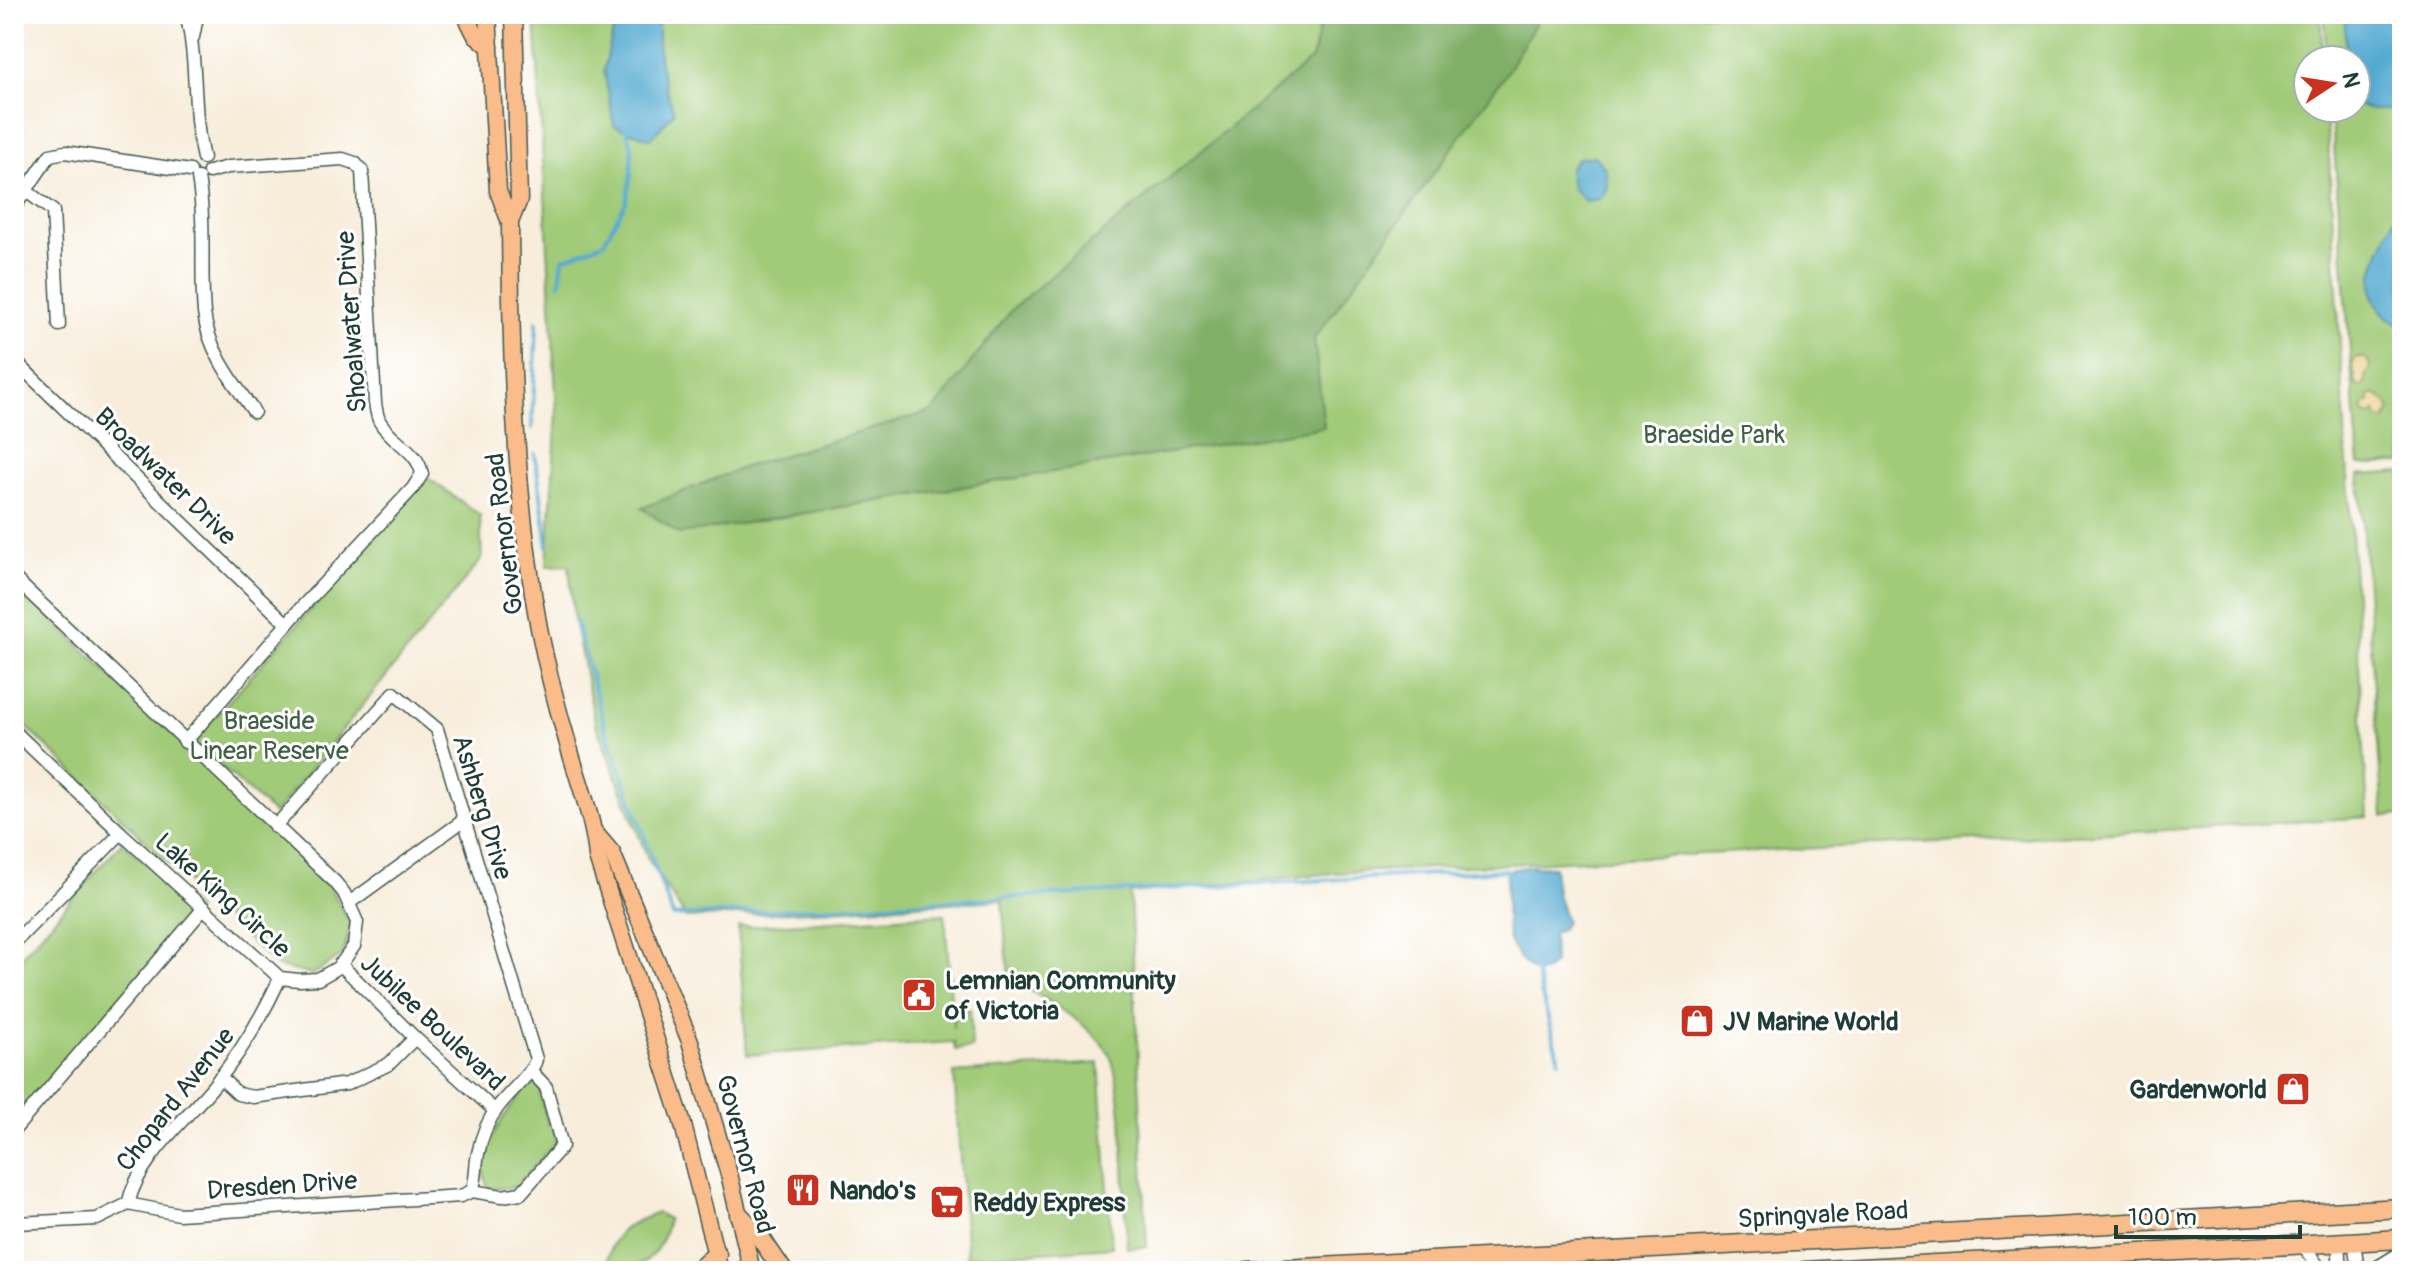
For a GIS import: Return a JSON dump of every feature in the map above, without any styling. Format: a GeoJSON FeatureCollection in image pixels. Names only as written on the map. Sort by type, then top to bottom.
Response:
{"type":"FeatureCollection","features":[{"type":"Feature","properties":{"kind":"highway","name":"Springvale Road"},"geometry":{"type":"LineString","coordinates":[[1247,1271],[2402,1208]]}},
{"type":"Feature","properties":{"kind":"highway"},"geometry":{"type":"LineString","coordinates":[[2343,1212],[2346,1242]]}},
{"type":"Feature","properties":{"kind":"highway"},"geometry":{"type":"LineString","coordinates":[[739,1215],[760,1237],[783,1271]]}},
{"type":"Feature","properties":{"kind":"highway"},"geometry":{"type":"LineString","coordinates":[[1804,1271],[1952,1267],[2402,1239]]}},
{"type":"Feature","properties":{"kind":"highway"},"geometry":{"type":"LineString","coordinates":[[697,1271],[718,1263]]}},
{"type":"Feature","properties":{"kind":"main road"},"geometry":{"type":"LineString","coordinates":[[465,14],[475,34],[490,47]]}},
{"type":"Feature","properties":{"kind":"main road","name":"Governor Road"},"geometry":{"type":"LineString","coordinates":[[488,14],[498,191],[510,222],[513,387],[527,549],[540,632],[595,833],[597,857],[678,1107],[718,1263]]}},
{"type":"Feature","properties":{"kind":"main road","name":"Governor Road"},"geometry":{"type":"LineString","coordinates":[[510,222],[519,200],[514,14]]}},
{"type":"Feature","properties":{"kind":"main road","name":"Governor Road"},"geometry":{"type":"LineString","coordinates":[[595,833],[612,853],[679,1013],[712,1113],[752,1271]]}},
{"type":"Feature","properties":{"kind":"street"},"geometry":{"type":"LineString","coordinates":[[191,16],[200,168],[204,316],[222,366],[254,412]]}},
{"type":"Feature","properties":{"kind":"street"},"geometry":{"type":"LineString","coordinates":[[14,208],[50,155],[65,152],[127,163],[200,168]]}},
{"type":"Feature","properties":{"kind":"street","name":"Shoalwater Drive"},"geometry":{"type":"LineString","coordinates":[[185,742],[287,624],[413,488],[422,474],[420,464],[390,436],[379,420],[375,403],[362,171],[355,163],[343,159],[200,168]]}},
{"type":"Feature","properties":{"kind":"street"},"geometry":{"type":"LineString","coordinates":[[25,190],[53,211],[59,325]]}},
{"type":"Feature","properties":{"kind":"street","name":"Broadwater Drive"},"geometry":{"type":"LineString","coordinates":[[14,360],[287,624]]}},
{"type":"Feature","properties":{"kind":"street"},"geometry":{"type":"LineString","coordinates":[[14,578],[335,882],[357,922],[354,946],[340,964]]}},
{"type":"Feature","properties":{"kind":"street","name":"Ashberg Drive"},"geometry":{"type":"LineString","coordinates":[[275,827],[394,693],[437,729],[536,1054],[531,1071]]}},
{"type":"Feature","properties":{"kind":"street","name":"Lake King Circle"},"geometry":{"type":"LineString","coordinates":[[14,731],[280,978],[318,979],[340,964]]}},
{"type":"Feature","properties":{"kind":"street"},"geometry":{"type":"LineString","coordinates":[[349,903],[464,820]]}},
{"type":"Feature","properties":{"kind":"street"},"geometry":{"type":"LineString","coordinates":[[14,943],[121,833]]}},
{"type":"Feature","properties":{"kind":"street"},"geometry":{"type":"LineString","coordinates":[[14,1130],[204,908]]}},
{"type":"Feature","properties":{"kind":"street","name":"Jubilee Boulevard"},"geometry":{"type":"LineString","coordinates":[[340,964],[495,1111]]}},
{"type":"Feature","properties":{"kind":"street","name":"Chopard Avenue"},"geometry":{"type":"LineString","coordinates":[[128,1204],[138,1174],[257,1028],[280,978]]}},
{"type":"Feature","properties":{"kind":"street"},"geometry":{"type":"LineString","coordinates":[[220,1077],[238,1094],[253,1097],[347,1084],[389,1064],[415,1038]]}},
{"type":"Feature","properties":{"kind":"street"},"geometry":{"type":"LineString","coordinates":[[472,1191],[478,1154],[495,1111],[513,1087],[531,1071]]}},
{"type":"Feature","properties":{"kind":"street","name":"Dresden Drive"},"geometry":{"type":"LineString","coordinates":[[128,1204],[179,1214],[461,1196],[472,1191],[496,1196],[520,1194],[560,1150],[561,1139],[548,1091],[531,1071]]}},
{"type":"Feature","properties":{"kind":"street"},"geometry":{"type":"LineString","coordinates":[[14,1221],[97,1219],[128,1204]]}},
{"type":"Feature","properties":{"kind":"street"},"geometry":{"type":"LineString","coordinates":[[2340,1271],[2346,1242]]}},
{"type":"Feature","properties":{"kind":"street"},"geometry":{"type":"LineString","coordinates":[[2346,1242],[2358,1271]]}},
{"type":"Feature","properties":{"kind":"street"},"geometry":{"type":"LineString","coordinates":[[2302,1245],[2322,1271]]}},
{"type":"Feature","properties":{"kind":"street"},"geometry":{"type":"LineString","coordinates":[[2371,1271],[2402,1252]]}},
{"type":"Feature","properties":{"kind":"green space","name":"Braeside Park"},"geometry":{"type":"Polygon","coordinates":[[[535,14],[2320,14],[2322,44],[2292,44],[2292,124],[2327,124],[2368,817],[1334,873],[1130,893],[1147,1247],[1127,1248],[1121,1115],[1114,1066],[1108,1052],[1087,1029],[1009,978],[1002,900],[686,918],[648,859],[595,722],[574,620],[569,565],[547,566],[557,413],[535,14]]]}},
{"type":"Feature","properties":{"kind":"green space"},"geometry":{"type":"Polygon","coordinates":[[[1322,14],[1541,14],[1505,75],[1314,339],[1324,427],[679,534],[642,508],[747,466],[933,411],[1014,307],[1312,59],[1322,14]]]}},
{"type":"Feature","properties":{"kind":"green space"},"geometry":{"type":"Polygon","coordinates":[[[2324,14],[2402,14],[2402,463],[2359,465],[2332,124],[2372,124],[2372,44],[2326,44],[2324,14]]]}},
{"type":"Feature","properties":{"kind":"green space"},"geometry":{"type":"Polygon","coordinates":[[[2402,472],[2402,815],[2383,816],[2359,475],[2402,472]]]}},
{"type":"Feature","properties":{"kind":"green space","name":"Braeside Linear Reserve"},"geometry":{"type":"Polygon","coordinates":[[[428,478],[480,515],[482,559],[274,814],[193,741],[428,478]]]}},
{"type":"Feature","properties":{"kind":"green space"},"geometry":{"type":"Polygon","coordinates":[[[14,583],[326,881],[351,924],[343,955],[312,975],[276,966],[14,715],[14,583]]]}},
{"type":"Feature","properties":{"kind":"green space"},"geometry":{"type":"Polygon","coordinates":[[[122,842],[197,910],[14,1119],[14,965],[122,842]]]}},
{"type":"Feature","properties":{"kind":"green space"},"geometry":{"type":"Polygon","coordinates":[[[945,914],[953,1028],[953,1010],[970,1009],[972,1048],[955,1050],[954,1042],[747,1055],[738,927],[945,914]]]}},
{"type":"Feature","properties":{"kind":"green space"},"geometry":{"type":"Polygon","coordinates":[[[1099,1063],[1112,1247],[967,1257],[954,1073],[1099,1063]]]}},
{"type":"Feature","properties":{"kind":"green space"},"geometry":{"type":"Polygon","coordinates":[[[531,1081],[541,1085],[544,1091],[540,1093],[548,1124],[553,1124],[557,1139],[555,1150],[551,1148],[521,1182],[524,1185],[521,1187],[489,1189],[484,1176],[488,1147],[504,1117],[531,1081]]]}},
{"type":"Feature","properties":{"kind":"green space"},"geometry":{"type":"Polygon","coordinates":[[[657,1213],[668,1219],[655,1252],[640,1265],[605,1271],[611,1247],[620,1233],[635,1222],[657,1213]]]}},
{"type":"Feature","properties":{"kind":"sand"},"geometry":{"type":"Polygon","coordinates":[[[2356,357],[2365,358],[2370,364],[2365,376],[2366,384],[2358,387],[2352,365],[2356,357]]]}},
{"type":"Feature","properties":{"kind":"sand"},"geometry":{"type":"Polygon","coordinates":[[[2372,394],[2388,406],[2390,412],[2385,420],[2378,419],[2376,411],[2372,415],[2362,412],[2372,394]]]}},
{"type":"Feature","properties":{"kind":"water"},"geometry":{"type":"Polygon","coordinates":[[[617,14],[659,14],[660,64],[674,112],[651,139],[614,126],[604,70],[617,14]]]}},
{"type":"Feature","properties":{"kind":"water"},"geometry":{"type":"Polygon","coordinates":[[[2345,14],[2401,14],[2404,85],[2391,110],[2372,110],[2372,44],[2346,44],[2345,14]]]}},
{"type":"Feature","properties":{"kind":"water"},"geometry":{"type":"Polygon","coordinates":[[[1594,156],[1606,169],[1607,189],[1599,199],[1585,201],[1572,188],[1569,169],[1578,158],[1594,156]]]}},
{"type":"Feature","properties":{"kind":"water"},"geometry":{"type":"Polygon","coordinates":[[[2395,217],[2402,220],[2402,326],[2386,316],[2372,291],[2376,262],[2395,217]]]}},
{"type":"Feature","properties":{"kind":"water"},"geometry":{"type":"Polygon","coordinates":[[[1554,867],[1557,893],[1566,922],[1561,930],[1553,933],[1554,963],[1546,971],[1536,974],[1511,945],[1506,906],[1507,870],[1554,867]]]}},
{"type":"Feature","properties":{"kind":"waterway"},"geometry":{"type":"LineString","coordinates":[[560,283],[563,259],[603,243],[626,202],[632,146],[624,125]]}},
{"type":"Feature","properties":{"kind":"waterway"},"geometry":{"type":"LineString","coordinates":[[532,428],[537,322]]}},
{"type":"Feature","properties":{"kind":"waterway"},"geometry":{"type":"LineString","coordinates":[[535,454],[548,546]]}},
{"type":"Feature","properties":{"kind":"waterway"},"geometry":{"type":"LineString","coordinates":[[576,621],[605,728],[673,916],[1507,872]]}},
{"type":"Feature","properties":{"kind":"waterway"},"geometry":{"type":"LineString","coordinates":[[1535,969],[1559,1060]]}},
{"type":"Feature","properties":{"kind":"place","name":"Lemnian Community of Victoria"},"geometry":{"type":"Point","coordinates":[919,995]}},
{"type":"Feature","properties":{"kind":"place","name":"JV Marine World"},"geometry":{"type":"Point","coordinates":[1697,1021]}},
{"type":"Feature","properties":{"kind":"place","name":"Gardenworld"},"geometry":{"type":"Point","coordinates":[2293,1089]}},
{"type":"Feature","properties":{"kind":"place","name":"Nando's"},"geometry":{"type":"Point","coordinates":[803,1190]}},
{"type":"Feature","properties":{"kind":"place","name":"Reddy Express"},"geometry":{"type":"Point","coordinates":[947,1202]}}]}
